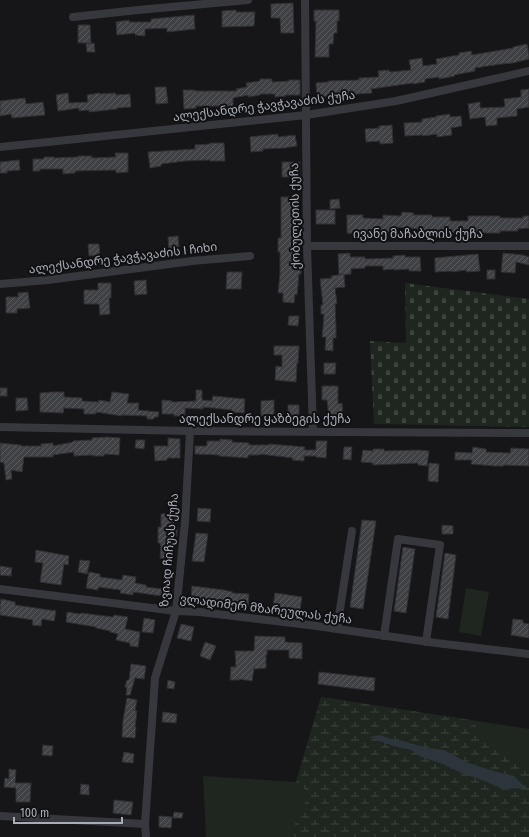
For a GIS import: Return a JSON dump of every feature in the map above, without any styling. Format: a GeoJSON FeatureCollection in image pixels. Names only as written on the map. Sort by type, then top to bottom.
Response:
{"type":"FeatureCollection","features":[{"type":"Feature","properties":{"kind":"street"},"geometry":{"type":"LineString","coordinates":[[73,17],[248,0]]}},
{"type":"Feature","properties":{"kind":"street","name":"ქობულეთის ქუჩა"},"geometry":{"type":"LineString","coordinates":[[305,0],[307,246],[313,431]]}},
{"type":"Feature","properties":{"kind":"street","name":"ალექსანდრე ჭავჭავაძის ქუჩა"},"geometry":{"type":"LineString","coordinates":[[0,147],[306,115],[396,101],[529,71]]}},
{"type":"Feature","properties":{"kind":"street","name":"ივანე მაჩაბლის ქუჩა"},"geometry":{"type":"LineString","coordinates":[[307,246],[529,246]]}},
{"type":"Feature","properties":{"kind":"street","name":"ალექსანდრე ჭავჭავაძის I ჩიხი"},"geometry":{"type":"LineString","coordinates":[[0,284],[48,280],[192,261],[250,256]]}},
{"type":"Feature","properties":{"kind":"street","name":"ალექსანდრე ყაზბეგის ქუჩა"},"geometry":{"type":"LineString","coordinates":[[0,427],[529,433]]}},
{"type":"Feature","properties":{"kind":"street","name":"ზვიად ჩიჩუას ქუჩა"},"geometry":{"type":"LineString","coordinates":[[146,837],[145,824],[155,678],[176,611],[185,522],[190,430]]}},
{"type":"Feature","properties":{"kind":"street"},"geometry":{"type":"LineString","coordinates":[[337,629],[352,531]]}},
{"type":"Feature","properties":{"kind":"street"},"geometry":{"type":"LineString","coordinates":[[384,636],[398,539],[440,545],[426,642]]}},
{"type":"Feature","properties":{"kind":"street","name":"ვლადიმერ მზარეულას ქუჩა"},"geometry":{"type":"LineString","coordinates":[[0,589],[176,611],[200,612],[529,654]]}},
{"type":"Feature","properties":{"kind":"street"},"geometry":{"type":"LineString","coordinates":[[0,816],[145,824]]}},
{"type":"Feature","properties":{"kind":"green space"},"geometry":{"type":"Polygon","coordinates":[[[405,283],[529,299],[529,427],[374,424],[370,341],[406,343],[405,283]]]}},
{"type":"Feature","properties":{"kind":"green space"},"geometry":{"type":"Polygon","coordinates":[[[466,588],[489,592],[481,636],[459,632],[466,588]]]}},
{"type":"Feature","properties":{"kind":"green space"},"geometry":{"type":"Polygon","coordinates":[[[321,697],[529,729],[529,837],[206,837],[203,776],[296,782],[321,697]]]}},
{"type":"Feature","properties":{"kind":"green space"},"geometry":{"type":"Polygon","coordinates":[[[321,697],[471,720],[489,744],[505,756],[517,760],[529,773],[529,837],[291,837],[292,830],[305,804],[307,791],[296,782],[321,697]]]}},
{"type":"Feature","properties":{"kind":"shaded area"},"geometry":{"type":"Polygon","coordinates":[[[380,735],[428,748],[444,750],[468,763],[514,776],[526,788],[503,789],[440,763],[421,757],[411,750],[393,746],[369,737],[380,735]]]}},
{"type":"Feature","properties":{"kind":"building"},"geometry":{"type":"Polygon","coordinates":[[[293,3],[294,33],[281,33],[280,18],[271,18],[271,4],[293,3]]]}},
{"type":"Feature","properties":{"kind":"building"},"geometry":{"type":"Polygon","coordinates":[[[236,10],[236,12],[255,12],[254,26],[222,27],[222,11],[236,10]]]}},
{"type":"Feature","properties":{"kind":"building"},"geometry":{"type":"Polygon","coordinates":[[[314,10],[339,10],[337,33],[334,33],[333,44],[329,44],[329,57],[315,57],[316,21],[314,21],[314,10]]]}},
{"type":"Feature","properties":{"kind":"building"},"geometry":{"type":"Polygon","coordinates":[[[194,15],[195,29],[167,32],[167,28],[145,29],[145,36],[135,35],[135,33],[117,35],[116,22],[129,20],[129,22],[151,22],[151,19],[194,15]]]}},
{"type":"Feature","properties":{"kind":"building"},"geometry":{"type":"Polygon","coordinates":[[[78,25],[90,25],[91,43],[78,43],[78,25]]]}},
{"type":"Feature","properties":{"kind":"building"},"geometry":{"type":"Polygon","coordinates":[[[94,43],[95,52],[87,52],[86,44],[94,43]]]}},
{"type":"Feature","properties":{"kind":"building"},"geometry":{"type":"Polygon","coordinates":[[[527,44],[529,59],[513,63],[475,68],[475,71],[454,75],[455,76],[439,79],[439,77],[425,79],[425,82],[371,89],[372,93],[317,97],[316,83],[379,77],[378,71],[389,70],[390,72],[411,70],[409,60],[422,58],[423,66],[437,64],[436,59],[459,55],[459,53],[471,51],[472,55],[527,44]]]}},
{"type":"Feature","properties":{"kind":"building"},"geometry":{"type":"Polygon","coordinates":[[[260,79],[272,79],[272,82],[300,80],[300,95],[275,97],[275,94],[260,94],[248,97],[248,95],[233,98],[233,108],[220,108],[220,106],[196,106],[196,108],[184,109],[183,90],[237,91],[236,89],[247,87],[246,83],[260,81],[260,79]]]}},
{"type":"Feature","properties":{"kind":"building"},"geometry":{"type":"Polygon","coordinates":[[[155,87],[166,87],[168,103],[156,104],[155,87]]]}},
{"type":"Feature","properties":{"kind":"building"},"geometry":{"type":"Polygon","coordinates":[[[529,89],[529,107],[517,109],[517,116],[497,118],[497,125],[486,126],[485,117],[470,119],[468,104],[480,102],[480,108],[505,107],[504,99],[521,97],[521,90],[529,89]]]}},
{"type":"Feature","properties":{"kind":"building"},"geometry":{"type":"Polygon","coordinates":[[[68,93],[69,103],[88,102],[87,95],[99,93],[115,93],[116,95],[130,94],[131,107],[89,112],[89,110],[79,111],[79,108],[58,111],[56,95],[68,93]]]}},
{"type":"Feature","properties":{"kind":"building"},"geometry":{"type":"Polygon","coordinates":[[[25,98],[26,104],[43,102],[45,115],[12,118],[11,114],[0,116],[0,101],[25,98]]]}},
{"type":"Feature","properties":{"kind":"building"},"geometry":{"type":"Polygon","coordinates":[[[450,114],[450,117],[461,116],[462,126],[451,128],[452,135],[437,137],[437,134],[405,136],[404,123],[422,122],[422,119],[450,114]]]}},
{"type":"Feature","properties":{"kind":"building"},"geometry":{"type":"Polygon","coordinates":[[[392,125],[393,143],[380,144],[380,141],[366,142],[365,129],[392,125]]]}},
{"type":"Feature","properties":{"kind":"building"},"geometry":{"type":"Polygon","coordinates":[[[278,134],[278,137],[295,135],[297,146],[263,149],[263,151],[251,152],[250,137],[278,134]]]}},
{"type":"Feature","properties":{"kind":"building"},"geometry":{"type":"Polygon","coordinates":[[[224,143],[225,161],[185,161],[161,164],[161,166],[150,168],[148,152],[195,149],[195,145],[224,143]]]}},
{"type":"Feature","properties":{"kind":"building"},"geometry":{"type":"Polygon","coordinates":[[[115,153],[128,153],[128,172],[116,173],[116,170],[75,171],[75,173],[63,174],[63,169],[40,169],[40,171],[33,171],[33,159],[44,159],[44,157],[54,158],[78,156],[92,156],[92,158],[116,157],[115,153]]]}},
{"type":"Feature","properties":{"kind":"building"},"geometry":{"type":"Polygon","coordinates":[[[19,160],[20,170],[0,173],[0,162],[19,160]]]}},
{"type":"Feature","properties":{"kind":"building"},"geometry":{"type":"Polygon","coordinates":[[[282,162],[300,162],[300,177],[282,177],[282,162]]]}},
{"type":"Feature","properties":{"kind":"building"},"geometry":{"type":"Polygon","coordinates":[[[281,197],[298,197],[301,274],[299,274],[297,295],[295,294],[294,303],[283,302],[283,293],[278,293],[280,252],[278,252],[278,238],[281,238],[281,197]]]}},
{"type":"Feature","properties":{"kind":"building"},"geometry":{"type":"Polygon","coordinates":[[[339,199],[340,208],[330,209],[330,200],[339,199]]]}},
{"type":"Feature","properties":{"kind":"building"},"geometry":{"type":"Polygon","coordinates":[[[316,210],[335,210],[335,224],[316,224],[316,210]]]}},
{"type":"Feature","properties":{"kind":"building"},"geometry":{"type":"Polygon","coordinates":[[[402,212],[414,213],[413,215],[432,215],[432,217],[450,217],[450,221],[468,221],[468,216],[523,218],[523,216],[529,216],[529,228],[518,229],[518,231],[500,231],[500,233],[450,233],[436,235],[421,234],[421,229],[396,227],[396,232],[363,232],[363,234],[347,233],[347,215],[363,215],[363,218],[383,219],[383,215],[401,216],[402,212]]]}},
{"type":"Feature","properties":{"kind":"building"},"geometry":{"type":"Polygon","coordinates":[[[178,236],[179,249],[169,250],[168,237],[178,236]]]}},
{"type":"Feature","properties":{"kind":"building"},"geometry":{"type":"Polygon","coordinates":[[[88,244],[99,244],[100,255],[89,256],[88,244]]]}},
{"type":"Feature","properties":{"kind":"building"},"geometry":{"type":"Polygon","coordinates":[[[350,253],[350,257],[365,257],[365,259],[393,258],[393,256],[405,255],[405,257],[420,257],[421,271],[409,271],[409,269],[383,270],[383,266],[365,266],[365,268],[351,269],[351,274],[339,275],[338,254],[350,253]]]}},
{"type":"Feature","properties":{"kind":"building"},"geometry":{"type":"Polygon","coordinates":[[[503,253],[529,257],[529,265],[516,262],[515,273],[501,272],[503,253]]]}},
{"type":"Feature","properties":{"kind":"building"},"geometry":{"type":"Polygon","coordinates":[[[478,254],[480,271],[467,272],[466,270],[435,272],[435,258],[478,254]]]}},
{"type":"Feature","properties":{"kind":"building"},"geometry":{"type":"Polygon","coordinates":[[[487,270],[495,270],[495,279],[487,279],[487,270]]]}},
{"type":"Feature","properties":{"kind":"building"},"geometry":{"type":"Polygon","coordinates":[[[227,272],[242,272],[241,289],[226,289],[227,272]]]}},
{"type":"Feature","properties":{"kind":"building"},"geometry":{"type":"Polygon","coordinates":[[[344,274],[345,287],[335,288],[337,304],[335,304],[336,338],[333,338],[333,351],[325,350],[326,337],[322,337],[324,314],[321,314],[321,305],[323,305],[320,279],[332,278],[331,276],[344,274]]]}},
{"type":"Feature","properties":{"kind":"building"},"geometry":{"type":"Polygon","coordinates":[[[146,280],[147,294],[135,295],[134,281],[146,280]]]}},
{"type":"Feature","properties":{"kind":"building"},"geometry":{"type":"Polygon","coordinates":[[[98,283],[111,283],[111,298],[109,298],[110,314],[100,315],[99,304],[84,304],[84,290],[98,290],[98,283]]]}},
{"type":"Feature","properties":{"kind":"building"},"geometry":{"type":"Polygon","coordinates":[[[28,292],[30,308],[17,309],[17,313],[6,313],[6,297],[18,297],[18,293],[28,292]]]}},
{"type":"Feature","properties":{"kind":"building"},"geometry":{"type":"Polygon","coordinates":[[[289,316],[299,316],[298,326],[288,325],[289,316]]]}},
{"type":"Feature","properties":{"kind":"building"},"geometry":{"type":"Polygon","coordinates":[[[274,346],[299,346],[296,382],[275,380],[276,366],[282,367],[282,355],[274,355],[274,346]]]}},
{"type":"Feature","properties":{"kind":"building"},"geometry":{"type":"Polygon","coordinates":[[[324,363],[336,363],[335,374],[324,374],[324,363]]]}},
{"type":"Feature","properties":{"kind":"building"},"geometry":{"type":"Polygon","coordinates":[[[322,386],[338,386],[338,404],[342,403],[343,417],[329,418],[327,400],[322,400],[322,386]]]}},
{"type":"Feature","properties":{"kind":"building"},"geometry":{"type":"Polygon","coordinates":[[[0,388],[7,388],[7,396],[0,396],[0,388]]]}},
{"type":"Feature","properties":{"kind":"building"},"geometry":{"type":"Polygon","coordinates":[[[196,390],[202,390],[202,400],[212,401],[213,396],[245,399],[244,413],[232,412],[232,410],[203,407],[203,409],[185,408],[185,416],[162,414],[162,400],[172,402],[196,401],[196,390]]]}},
{"type":"Feature","properties":{"kind":"building"},"geometry":{"type":"Polygon","coordinates":[[[64,392],[64,397],[82,398],[82,401],[98,402],[99,400],[110,402],[112,392],[129,394],[127,403],[139,403],[138,410],[159,412],[158,417],[154,417],[154,419],[147,419],[147,416],[122,416],[96,412],[96,414],[84,414],[84,409],[64,408],[63,413],[40,412],[40,393],[64,392]]]}},
{"type":"Feature","properties":{"kind":"building"},"geometry":{"type":"Polygon","coordinates":[[[16,398],[27,398],[28,410],[16,411],[16,398]]]}},
{"type":"Feature","properties":{"kind":"building"},"geometry":{"type":"Polygon","coordinates":[[[274,400],[274,415],[261,416],[261,401],[274,400]]]}},
{"type":"Feature","properties":{"kind":"building"},"geometry":{"type":"Polygon","coordinates":[[[288,405],[299,405],[299,415],[288,416],[288,405]]]}},
{"type":"Feature","properties":{"kind":"building"},"geometry":{"type":"Polygon","coordinates":[[[92,438],[120,438],[119,455],[104,454],[104,456],[74,456],[74,452],[53,455],[53,457],[24,457],[22,472],[11,470],[12,479],[6,480],[4,463],[0,462],[0,443],[21,446],[41,446],[41,444],[53,443],[53,446],[73,441],[92,440],[92,438]]]}},
{"type":"Feature","properties":{"kind":"building"},"geometry":{"type":"Polygon","coordinates":[[[168,438],[180,439],[180,458],[167,458],[167,460],[155,461],[154,446],[168,446],[168,438]]]}},
{"type":"Feature","properties":{"kind":"building"},"geometry":{"type":"Polygon","coordinates":[[[220,439],[232,440],[232,442],[249,443],[249,445],[269,444],[305,447],[304,450],[316,450],[316,441],[327,441],[326,458],[304,456],[304,461],[292,460],[293,458],[260,454],[248,455],[248,458],[195,454],[195,446],[207,446],[207,441],[220,441],[220,439]]]}},
{"type":"Feature","properties":{"kind":"building"},"geometry":{"type":"Polygon","coordinates":[[[136,440],[145,440],[144,449],[135,448],[136,440]]]}},
{"type":"Feature","properties":{"kind":"building"},"geometry":{"type":"Polygon","coordinates":[[[344,447],[352,447],[351,460],[343,459],[344,447]]]}},
{"type":"Feature","properties":{"kind":"building"},"geometry":{"type":"Polygon","coordinates":[[[473,447],[486,449],[486,452],[510,453],[511,448],[529,449],[529,466],[495,466],[471,464],[472,460],[455,460],[455,452],[472,453],[473,447]]]}},
{"type":"Feature","properties":{"kind":"building"},"geometry":{"type":"Polygon","coordinates":[[[373,449],[384,449],[384,451],[429,451],[427,466],[418,465],[418,463],[373,465],[373,463],[361,462],[363,450],[373,451],[373,449]]]}},
{"type":"Feature","properties":{"kind":"building"},"geometry":{"type":"Polygon","coordinates":[[[429,463],[439,464],[438,482],[428,481],[429,463]]]}},
{"type":"Feature","properties":{"kind":"building"},"geometry":{"type":"Polygon","coordinates":[[[198,508],[211,509],[210,522],[197,521],[198,508]]]}},
{"type":"Feature","properties":{"kind":"building"},"geometry":{"type":"Polygon","coordinates":[[[174,513],[177,536],[168,536],[168,559],[160,558],[161,545],[158,543],[158,527],[161,527],[161,514],[174,513]]]}},
{"type":"Feature","properties":{"kind":"building"},"geometry":{"type":"Polygon","coordinates":[[[362,520],[376,521],[363,609],[350,607],[362,520]]]}},
{"type":"Feature","properties":{"kind":"building"},"geometry":{"type":"Polygon","coordinates":[[[442,525],[453,526],[453,534],[442,534],[442,525]]]}},
{"type":"Feature","properties":{"kind":"building"},"geometry":{"type":"Polygon","coordinates":[[[196,533],[208,534],[204,562],[192,561],[196,533]]]}},
{"type":"Feature","properties":{"kind":"building"},"geometry":{"type":"Polygon","coordinates":[[[403,547],[415,549],[406,613],[394,611],[403,547]]]}},
{"type":"Feature","properties":{"kind":"building"},"geometry":{"type":"Polygon","coordinates":[[[36,550],[69,556],[68,565],[64,564],[61,585],[40,582],[43,563],[35,562],[36,550]]]}},
{"type":"Feature","properties":{"kind":"building"},"geometry":{"type":"Polygon","coordinates":[[[445,553],[456,555],[448,619],[436,617],[445,553]]]}},
{"type":"Feature","properties":{"kind":"building"},"geometry":{"type":"Polygon","coordinates":[[[80,560],[90,561],[87,574],[78,572],[80,560]]]}},
{"type":"Feature","properties":{"kind":"building"},"geometry":{"type":"Polygon","coordinates":[[[0,566],[12,568],[11,576],[0,575],[0,566]]]}},
{"type":"Feature","properties":{"kind":"building"},"geometry":{"type":"Polygon","coordinates":[[[89,572],[100,574],[100,577],[122,580],[123,575],[136,577],[135,583],[146,585],[146,587],[163,589],[162,596],[133,592],[133,595],[120,593],[121,590],[98,587],[98,590],[86,588],[89,572]]]}},
{"type":"Feature","properties":{"kind":"building"},"geometry":{"type":"Polygon","coordinates":[[[192,586],[224,590],[233,592],[232,593],[249,594],[248,607],[191,599],[192,586]]]}},
{"type":"Feature","properties":{"kind":"building"},"geometry":{"type":"Polygon","coordinates":[[[275,593],[302,597],[300,610],[273,607],[275,593]]]}},
{"type":"Feature","properties":{"kind":"building"},"geometry":{"type":"Polygon","coordinates":[[[1,599],[15,602],[15,605],[56,611],[54,621],[42,619],[41,626],[32,625],[33,620],[0,615],[1,599]]]}},
{"type":"Feature","properties":{"kind":"building"},"geometry":{"type":"Polygon","coordinates":[[[67,612],[113,617],[114,615],[128,617],[125,629],[140,632],[138,647],[130,646],[130,643],[116,640],[118,634],[110,631],[66,622],[67,612]]]}},
{"type":"Feature","properties":{"kind":"building"},"geometry":{"type":"Polygon","coordinates":[[[144,618],[155,620],[153,633],[142,632],[144,618]]]}},
{"type":"Feature","properties":{"kind":"building"},"geometry":{"type":"Polygon","coordinates":[[[513,619],[523,620],[523,623],[529,624],[529,638],[511,635],[513,619]]]}},
{"type":"Feature","properties":{"kind":"building"},"geometry":{"type":"Polygon","coordinates":[[[181,624],[194,627],[191,641],[177,638],[181,624]]]}},
{"type":"Feature","properties":{"kind":"building"},"geometry":{"type":"Polygon","coordinates":[[[255,636],[285,637],[285,642],[302,643],[302,659],[289,658],[289,650],[267,650],[266,668],[254,669],[252,681],[239,679],[230,680],[231,667],[236,667],[235,651],[254,651],[255,636]]]}},
{"type":"Feature","properties":{"kind":"building"},"geometry":{"type":"Polygon","coordinates":[[[205,642],[216,646],[210,660],[200,656],[205,642]]]}},
{"type":"Feature","properties":{"kind":"building"},"geometry":{"type":"Polygon","coordinates":[[[131,664],[146,666],[144,679],[135,678],[130,695],[126,695],[127,688],[125,687],[127,680],[129,680],[131,664]]]}},
{"type":"Feature","properties":{"kind":"building"},"geometry":{"type":"Polygon","coordinates":[[[319,672],[375,678],[374,691],[318,684],[319,672]]]}},
{"type":"Feature","properties":{"kind":"building"},"geometry":{"type":"Polygon","coordinates":[[[168,680],[175,682],[174,689],[167,688],[168,680]]]}},
{"type":"Feature","properties":{"kind":"building"},"geometry":{"type":"Polygon","coordinates":[[[127,698],[137,700],[135,711],[137,711],[135,738],[122,737],[127,698]]]}},
{"type":"Feature","properties":{"kind":"building"},"geometry":{"type":"Polygon","coordinates":[[[163,712],[177,714],[176,723],[162,722],[163,712]]]}},
{"type":"Feature","properties":{"kind":"building"},"geometry":{"type":"Polygon","coordinates":[[[43,745],[53,746],[52,756],[42,755],[43,745]]]}},
{"type":"Feature","properties":{"kind":"building"},"geometry":{"type":"Polygon","coordinates":[[[124,752],[134,754],[133,763],[122,762],[124,752]]]}},
{"type":"Feature","properties":{"kind":"building"},"geometry":{"type":"Polygon","coordinates":[[[9,769],[16,770],[15,783],[31,783],[30,802],[16,802],[16,788],[4,787],[5,778],[9,779],[9,769]]]}},
{"type":"Feature","properties":{"kind":"building"},"geometry":{"type":"Polygon","coordinates":[[[81,784],[89,785],[89,795],[80,794],[81,784]]]}},
{"type":"Feature","properties":{"kind":"building"},"geometry":{"type":"Polygon","coordinates":[[[114,800],[133,802],[131,815],[113,813],[114,800]]]}},
{"type":"Feature","properties":{"kind":"building"},"geometry":{"type":"Polygon","coordinates":[[[174,812],[183,813],[182,818],[173,818],[174,812]]]}},
{"type":"Feature","properties":{"kind":"building"},"geometry":{"type":"Polygon","coordinates":[[[159,816],[172,817],[171,828],[159,827],[159,816]]]}}]}
